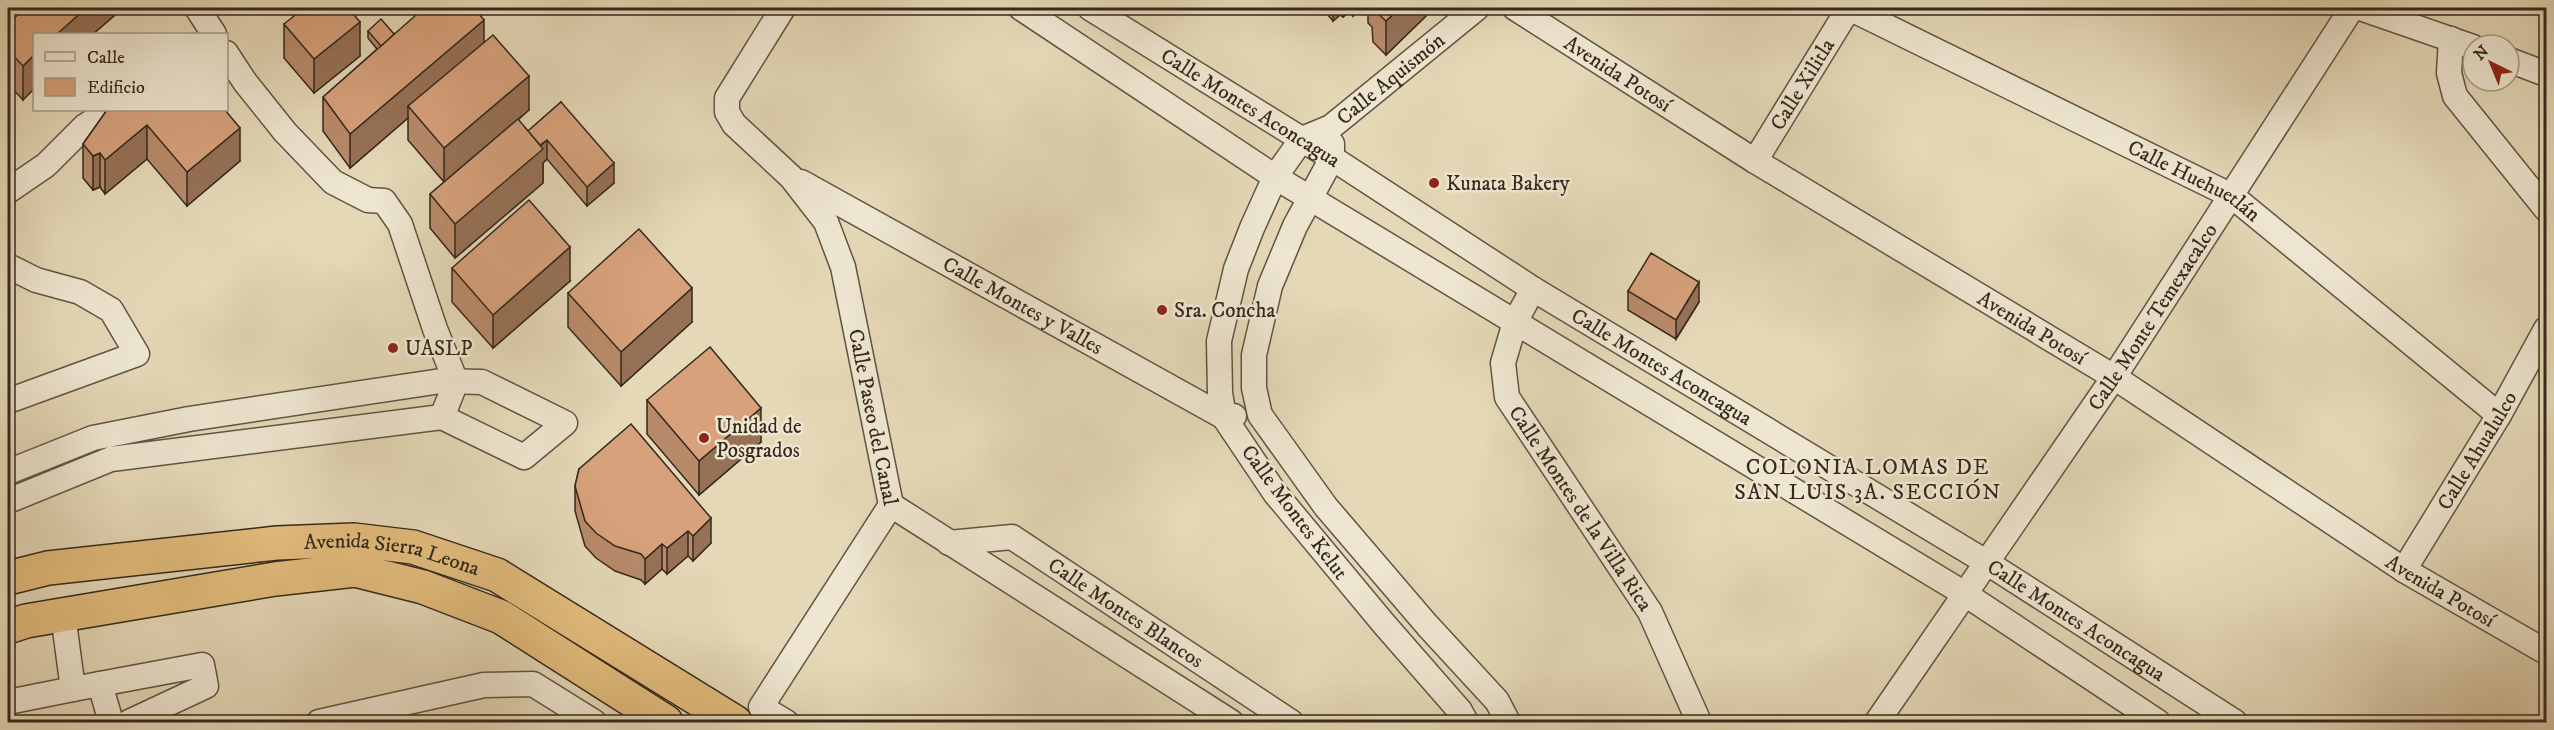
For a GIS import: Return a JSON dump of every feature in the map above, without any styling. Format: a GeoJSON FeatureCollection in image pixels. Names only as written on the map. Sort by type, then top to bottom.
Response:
{"type":"FeatureCollection","features":[{"type":"Feature","properties":{"kind":"highway","name":"Avenida Sierra Leona"},"geometry":{"type":"LineString","coordinates":[[8,578],[48,568],[268,544],[354,540],[413,547],[497,575],[748,715]]}},
{"type":"Feature","properties":{"kind":"highway"},"geometry":{"type":"LineString","coordinates":[[63,615],[79,599],[97,591],[268,544]]}},
{"type":"Feature","properties":{"kind":"highway","name":"Avenida Sierra Leona"},"geometry":{"type":"LineString","coordinates":[[8,627],[63,615],[275,579],[355,570],[423,587],[501,617],[666,723]]}},
{"type":"Feature","properties":{"kind":"street"},"geometry":{"type":"LineString","coordinates":[[197,8],[211,33]]}},
{"type":"Feature","properties":{"kind":"street"},"geometry":{"type":"LineString","coordinates":[[783,8],[727,98],[727,112],[734,124],[791,177]]}},
{"type":"Feature","properties":{"kind":"street","name":"Calle Montes Aconcagua"},"geometry":{"type":"LineString","coordinates":[[1021,8],[1049,14],[1275,177],[1965,594],[2158,723]]}},
{"type":"Feature","properties":{"kind":"street","name":"Calle Montes Aconcagua"},"geometry":{"type":"LineString","coordinates":[[1090,8],[1332,158],[1533,289],[1986,562],[2235,723]]}},
{"type":"Feature","properties":{"kind":"street","name":"Calle Aquismón"},"geometry":{"type":"LineString","coordinates":[[1302,139],[1331,127],[1477,8]]}},
{"type":"Feature","properties":{"kind":"street","name":"Avenida Potosí"},"geometry":{"type":"LineString","coordinates":[[1515,8],[1755,161],[2114,377],[2404,570],[2547,652]]}},
{"type":"Feature","properties":{"kind":"street","name":"Calle Xilitla"},"geometry":{"type":"LineString","coordinates":[[1755,161],[1849,8]]}},
{"type":"Feature","properties":{"kind":"street","name":"Calle Huehuetlán"},"geometry":{"type":"LineString","coordinates":[[1849,8],[2232,196],[2499,415]]}},
{"type":"Feature","properties":{"kind":"street","name":"Calle Monte Temexacalco"},"geometry":{"type":"LineString","coordinates":[[1877,723],[2114,377],[2352,8]]}},
{"type":"Feature","properties":{"kind":"street"},"geometry":{"type":"LineString","coordinates":[[2360,8],[2461,43]]}},
{"type":"Feature","properties":{"kind":"street"},"geometry":{"type":"LineString","coordinates":[[2451,39],[2449,73],[2455,96],[2547,209]]}},
{"type":"Feature","properties":{"kind":"street"},"geometry":{"type":"LineString","coordinates":[[228,56],[244,82],[285,132],[333,182],[368,200],[384,201],[400,224],[456,382],[442,417]]}},
{"type":"Feature","properties":{"kind":"street"},"geometry":{"type":"LineString","coordinates":[[2521,64],[2547,74]]}},
{"type":"Feature","properties":{"kind":"street"},"geometry":{"type":"LineString","coordinates":[[8,191],[46,165],[85,126],[108,111]]}},
{"type":"Feature","properties":{"kind":"street","name":"Calle Aquismón"},"geometry":{"type":"LineString","coordinates":[[1331,127],[1332,158]]}},
{"type":"Feature","properties":{"kind":"street","name":"Calle Montes Kelut"},"geometry":{"type":"LineString","coordinates":[[1302,139],[1275,177],[1236,269],[1219,341],[1220,393],[1224,417],[1275,493],[1460,711],[1466,723]]}},
{"type":"Feature","properties":{"kind":"street","name":"Calle Montes Kelut"},"geometry":{"type":"LineString","coordinates":[[1332,158],[1295,226],[1270,286],[1254,355],[1254,388],[1260,415],[1326,507],[1427,625],[1497,701],[1508,723]]}},
{"type":"Feature","properties":{"kind":"street","name":"Calle Montes y Valles"},"geometry":{"type":"LineString","coordinates":[[791,177],[1224,417]]}},
{"type":"Feature","properties":{"kind":"street","name":"Calle Paseo del Canal"},"geometry":{"type":"LineString","coordinates":[[748,715],[891,505],[843,267],[826,222],[791,177]]}},
{"type":"Feature","properties":{"kind":"street"},"geometry":{"type":"LineString","coordinates":[[8,266],[36,280],[80,291],[104,304],[111,310],[136,354],[8,401]]}},
{"type":"Feature","properties":{"kind":"street","name":"Calle Montes de la Villa Rica"},"geometry":{"type":"LineString","coordinates":[[1533,289],[1515,322],[1503,363],[1507,397],[1650,612],[1699,723]]}},
{"type":"Feature","properties":{"kind":"street","name":"Calle Ahualulco"},"geometry":{"type":"LineString","coordinates":[[2404,570],[2499,415],[2547,329]]}},
{"type":"Feature","properties":{"kind":"street"},"geometry":{"type":"LineString","coordinates":[[8,472],[93,438],[201,417],[441,381],[482,382],[565,423],[525,457],[442,417],[111,459],[8,501]]}},
{"type":"Feature","properties":{"kind":"street"},"geometry":{"type":"LineString","coordinates":[[1224,417],[1260,415]]}},
{"type":"Feature","properties":{"kind":"street"},"geometry":{"type":"LineString","coordinates":[[93,438],[99,464]]}},
{"type":"Feature","properties":{"kind":"street","name":"Calle Montes Blancos"},"geometry":{"type":"LineString","coordinates":[[891,505],[1231,723]]}},
{"type":"Feature","properties":{"kind":"street","name":"Calle Montes Blancos"},"geometry":{"type":"LineString","coordinates":[[949,543],[1012,537],[1291,723]]}},
{"type":"Feature","properties":{"kind":"street"},"geometry":{"type":"LineString","coordinates":[[63,615],[73,689]]}},
{"type":"Feature","properties":{"kind":"street"},"geometry":{"type":"LineString","coordinates":[[8,702],[202,665],[206,686],[129,723]]}},
{"type":"Feature","properties":{"kind":"street"},"geometry":{"type":"LineString","coordinates":[[100,684],[111,723]]}},
{"type":"Feature","properties":{"kind":"street"},"geometry":{"type":"LineString","coordinates":[[319,723],[373,716],[484,685],[533,684],[594,723]]}},
{"type":"Feature","properties":{"kind":"street","name":"Avenida Sierra Leona"},"geometry":{"type":"LineString","coordinates":[[748,715],[786,723]]}},
{"type":"Feature","properties":{"kind":"building"},"geometry":{"type":"Polygon","coordinates":[[[25,8],[86,8],[58,33],[33,33],[33,56],[23,66],[8,50],[8,24],[25,8]]]}},
{"type":"Feature","properties":{"kind":"building"},"geometry":{"type":"Polygon","coordinates":[[[304,8],[348,8],[360,22],[314,59],[284,24],[304,8]]]}},
{"type":"Feature","properties":{"kind":"building"},"geometry":{"type":"Polygon","coordinates":[[[424,8],[474,8],[484,20],[350,134],[323,97],[424,8]]]}},
{"type":"Feature","properties":{"kind":"building"},"geometry":{"type":"Polygon","coordinates":[[[1374,8],[1400,8],[1386,21],[1374,8]]]}},
{"type":"Feature","properties":{"kind":"building"},"geometry":{"type":"Polygon","coordinates":[[[381,19],[394,34],[381,46],[368,31],[381,19]]]}},
{"type":"Feature","properties":{"kind":"building"},"geometry":{"type":"Polygon","coordinates":[[[493,35],[529,76],[444,148],[408,106],[493,35]]]}},
{"type":"Feature","properties":{"kind":"building"},"geometry":{"type":"Polygon","coordinates":[[[561,102],[614,163],[587,187],[547,140],[540,145],[528,131],[561,102]]]}},
{"type":"Feature","properties":{"kind":"building"},"geometry":{"type":"Polygon","coordinates":[[[106,111],[226,111],[240,128],[187,172],[147,125],[105,160],[100,153],[93,156],[83,144],[106,111]]]}},
{"type":"Feature","properties":{"kind":"building"},"geometry":{"type":"Polygon","coordinates":[[[518,119],[543,149],[455,224],[430,194],[518,119]]]}},
{"type":"Feature","properties":{"kind":"building"},"geometry":{"type":"Polygon","coordinates":[[[529,200],[570,247],[493,315],[452,268],[529,200]]]}},
{"type":"Feature","properties":{"kind":"building"},"geometry":{"type":"Polygon","coordinates":[[[639,229],[692,288],[621,352],[568,293],[639,229]]]}},
{"type":"Feature","properties":{"kind":"building"},"geometry":{"type":"Polygon","coordinates":[[[1651,253],[1699,282],[1676,320],[1628,291],[1651,253]]]}},
{"type":"Feature","properties":{"kind":"building"},"geometry":{"type":"Polygon","coordinates":[[[710,347],[761,408],[699,461],[647,400],[710,347]]]}},
{"type":"Feature","properties":{"kind":"building"},"geometry":{"type":"Polygon","coordinates":[[[631,424],[711,518],[693,536],[688,531],[667,548],[662,544],[645,559],[641,554],[615,546],[596,533],[585,521],[575,486],[579,469],[631,424]]]}},
{"type":"Feature","properties":{"kind":"place","name":"Kunata Bakery"},"geometry":{"type":"Point","coordinates":[1434,183]}},
{"type":"Feature","properties":{"kind":"place","name":"Sra. Concha"},"geometry":{"type":"Point","coordinates":[1162,310]}},
{"type":"Feature","properties":{"kind":"place","name":"UASLP"},"geometry":{"type":"Point","coordinates":[393,348]}},
{"type":"Feature","properties":{"kind":"place","name":"Unidad de Posgrados"},"geometry":{"type":"Point","coordinates":[704,438]}},
{"type":"Feature","properties":{"kind":"district","name":"COLONIA LOMAS DE SAN LUIS 3A. SECCIÓN"},"geometry":{"type":"Point","coordinates":[1868,479]}}]}
